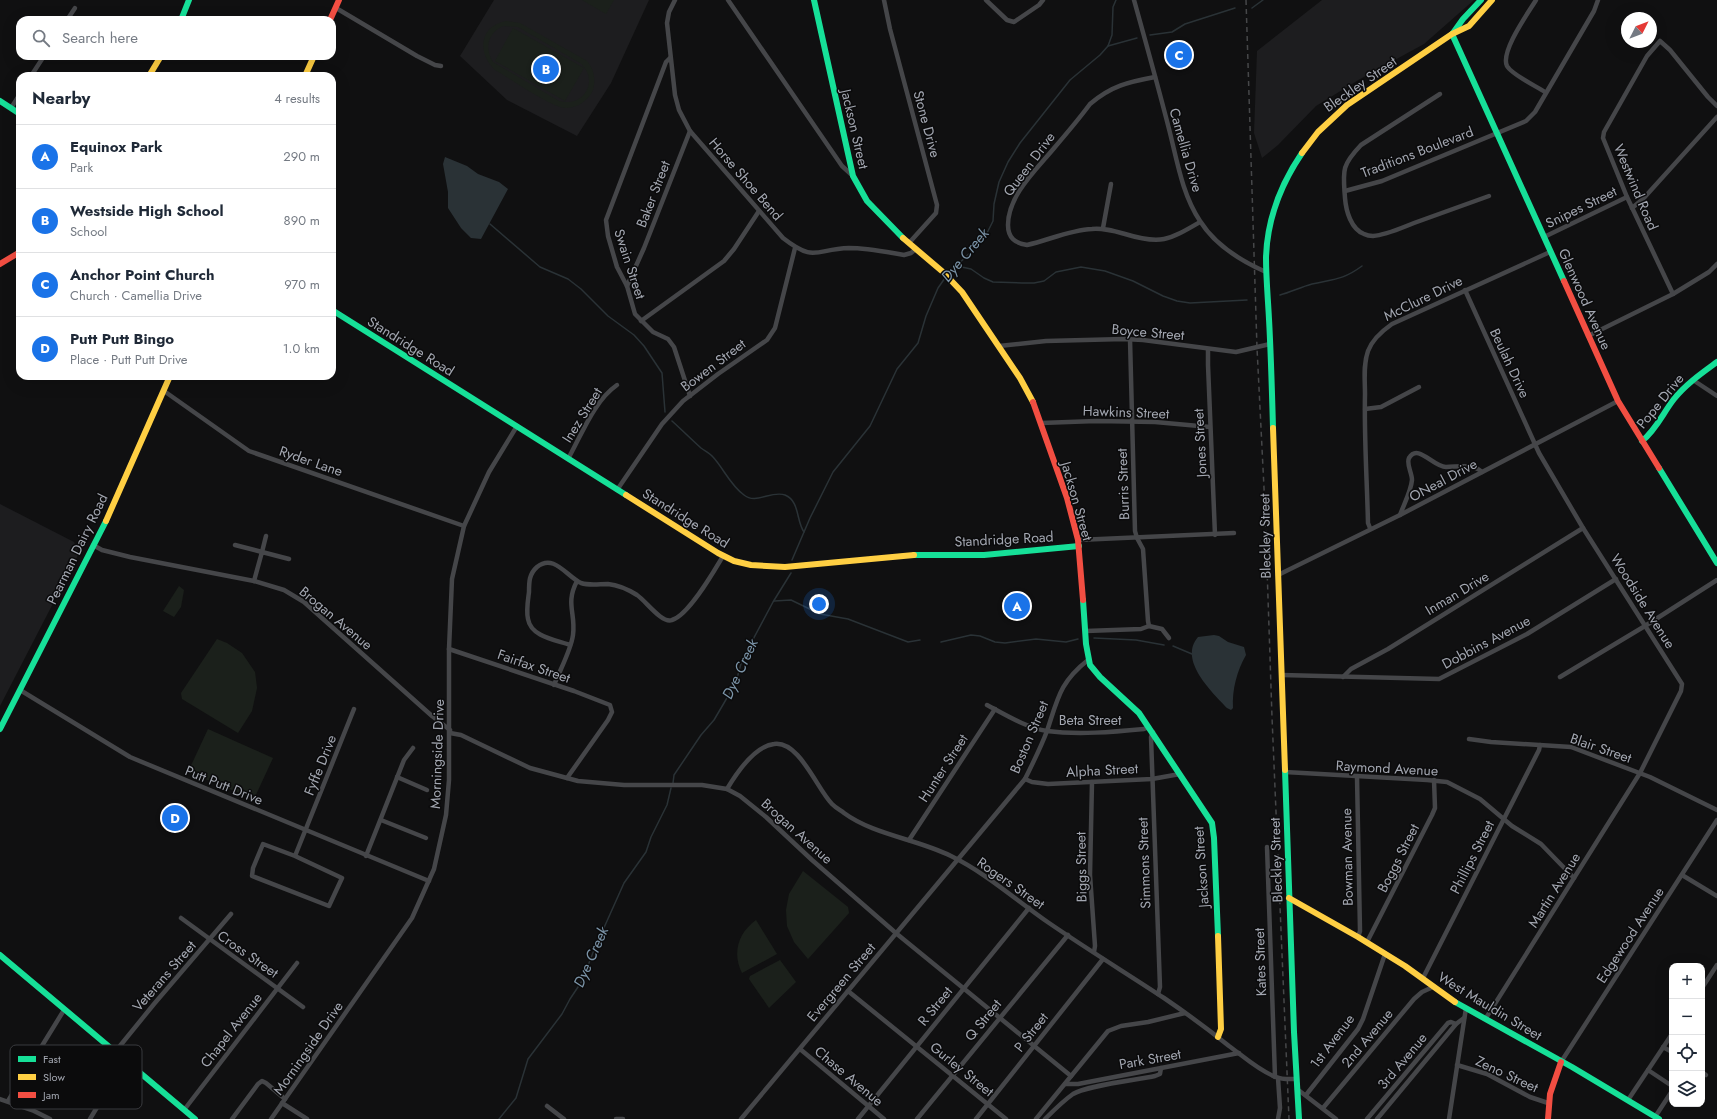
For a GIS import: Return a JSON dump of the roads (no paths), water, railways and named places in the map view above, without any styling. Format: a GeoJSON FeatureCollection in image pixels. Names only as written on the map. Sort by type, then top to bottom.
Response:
{"type":"FeatureCollection","features":[{"type":"Feature","properties":{"kind":"main road"},"geometry":{"type":"LineString","coordinates":[[183,16],[189,0]]}},
{"type":"Feature","properties":{"kind":"main road"},"geometry":{"type":"LineString","coordinates":[[332,16],[339,0]]}},
{"type":"Feature","properties":{"kind":"main road","name":"Jackson Street"},"geometry":{"type":"LineString","coordinates":[[814,0],[853,176],[867,201],[880,216],[954,282],[999,346],[1027,390],[1041,423],[1067,498],[1078,543],[1088,660],[1093,671],[1130,704],[1151,729],[1212,823],[1214,838],[1221,1029],[1218,1037]]}},
{"type":"Feature","properties":{"kind":"main road","name":"Bleckley Street"},"geometry":{"type":"LineString","coordinates":[[1452,34],[1480,0]]}},
{"type":"Feature","properties":{"kind":"main road","name":"Bleckley Street"},"geometry":{"type":"LineString","coordinates":[[1299,1119],[1266,272],[1268,236],[1277,196],[1295,162],[1304,148],[1338,112],[1452,34],[1469,26],[1492,0]]}},
{"type":"Feature","properties":{"kind":"main road","name":"Glenwood Avenue"},"geometry":{"type":"LineString","coordinates":[[1452,34],[1618,402],[1717,563]]}},
{"type":"Feature","properties":{"kind":"main road"},"geometry":{"type":"LineString","coordinates":[[151,72],[159,60]]}},
{"type":"Feature","properties":{"kind":"main road"},"geometry":{"type":"LineString","coordinates":[[307,72],[312,60]]}},
{"type":"Feature","properties":{"kind":"main road"},"geometry":{"type":"LineString","coordinates":[[0,101],[16,111]]}},
{"type":"Feature","properties":{"kind":"main road"},"geometry":{"type":"LineString","coordinates":[[0,264],[16,254]]}},
{"type":"Feature","properties":{"kind":"main road","name":"Standridge Road"},"geometry":{"type":"LineString","coordinates":[[336,313],[723,556],[747,565],[764,568],[922,554],[984,555],[1078,543]]}},
{"type":"Feature","properties":{"kind":"main road","name":"Pope Drive"},"geometry":{"type":"LineString","coordinates":[[1642,442],[1647,438],[1684,386],[1717,362]]}},
{"type":"Feature","properties":{"kind":"main road","name":"Pearman Dairy Road"},"geometry":{"type":"LineString","coordinates":[[0,729],[111,510],[168,380]]}},
{"type":"Feature","properties":{"kind":"main road","name":"West Mauldin Street"},"geometry":{"type":"LineString","coordinates":[[1290,898],[1367,942],[1423,978],[1450,999],[1486,1018],[1657,1118]]}},
{"type":"Feature","properties":{"kind":"main road"},"geometry":{"type":"LineString","coordinates":[[0,955],[106,1045]]}},
{"type":"Feature","properties":{"kind":"main road"},"geometry":{"type":"LineString","coordinates":[[1548,1119],[1548,1104],[1561,1062]]}},
{"type":"Feature","properties":{"kind":"main road"},"geometry":{"type":"LineString","coordinates":[[142,1075],[194,1119]]}},
{"type":"Feature","properties":{"kind":"street","name":"Horse Shoe Bend"},"geometry":{"type":"LineString","coordinates":[[675,0],[669,12],[667,23],[675,95],[679,110],[690,131],[783,238],[795,248],[810,254],[849,248],[904,255],[911,253],[916,249]]}},
{"type":"Feature","properties":{"kind":"street"},"geometry":{"type":"LineString","coordinates":[[728,0],[842,166],[853,176]]}},
{"type":"Feature","properties":{"kind":"street","name":"Stone Drive"},"geometry":{"type":"LineString","coordinates":[[884,0],[890,28],[938,205],[936,213],[909,243]]}},
{"type":"Feature","properties":{"kind":"street"},"geometry":{"type":"LineString","coordinates":[[986,0],[1007,20],[1014,22],[1039,5],[1043,0]]}},
{"type":"Feature","properties":{"kind":"street","name":"Camellia Drive"},"geometry":{"type":"LineString","coordinates":[[1134,0],[1188,198],[1200,222],[1211,235],[1236,256],[1266,272]]}},
{"type":"Feature","properties":{"kind":"street"},"geometry":{"type":"LineString","coordinates":[[1536,0],[1509,46],[1506,56],[1507,66],[1545,92]]}},
{"type":"Feature","properties":{"kind":"street","name":"Traditions Boulevard"},"geometry":{"type":"LineString","coordinates":[[1345,191],[1382,181],[1526,121],[1535,112],[1545,92],[1594,11],[1598,0]]}},
{"type":"Feature","properties":{"kind":"street"},"geometry":{"type":"LineString","coordinates":[[70,16],[75,8]]}},
{"type":"Feature","properties":{"kind":"street"},"geometry":{"type":"LineString","coordinates":[[336,8],[435,66],[441,66]]}},
{"type":"Feature","properties":{"kind":"street","name":"Westwind Road"},"geometry":{"type":"LineString","coordinates":[[1673,294],[1627,197],[1603,138],[1604,132],[1647,56],[1660,41],[1667,47],[1717,106]]}},
{"type":"Feature","properties":{"kind":"street","name":"Swain Street"},"geometry":{"type":"LineString","coordinates":[[670,58],[666,62],[648,107],[606,220],[608,236],[617,267],[627,286],[635,314],[653,332],[668,339],[674,347],[690,396]]}},
{"type":"Feature","properties":{"kind":"street"},"geometry":{"type":"LineString","coordinates":[[34,72],[41,60]]}},
{"type":"Feature","properties":{"kind":"street","name":"Queen Drive"},"geometry":{"type":"LineString","coordinates":[[1155,77],[1135,80],[1119,85],[1102,94],[1090,104],[1020,191],[1008,216],[1008,233],[1013,240],[1027,245],[1081,230],[1103,228],[1151,241],[1171,238],[1200,222]]}},
{"type":"Feature","properties":{"kind":"street"},"geometry":{"type":"LineString","coordinates":[[1440,94],[1361,146],[1350,156],[1344,166],[1346,210],[1352,223],[1364,235],[1373,236],[1397,230],[1489,196]]}},
{"type":"Feature","properties":{"kind":"street"},"geometry":{"type":"LineString","coordinates":[[11,108],[16,100]]}},
{"type":"Feature","properties":{"kind":"street"},"geometry":{"type":"LineString","coordinates":[[1632,208],[1643,199],[1717,117]]}},
{"type":"Feature","properties":{"kind":"street","name":"Baker Street"},"geometry":{"type":"LineString","coordinates":[[627,286],[644,248],[690,131]]}},
{"type":"Feature","properties":{"kind":"street"},"geometry":{"type":"LineString","coordinates":[[1103,228],[1111,184]]}},
{"type":"Feature","properties":{"kind":"street","name":"Snipes Street"},"geometry":{"type":"LineString","coordinates":[[1544,237],[1627,197]]}},
{"type":"Feature","properties":{"kind":"street"},"geometry":{"type":"LineString","coordinates":[[641,321],[724,261],[734,249],[759,211]]}},
{"type":"Feature","properties":{"kind":"street","name":"Bowen Street"},"geometry":{"type":"LineString","coordinates":[[617,490],[662,424],[690,396],[772,335],[795,248]]}},
{"type":"Feature","properties":{"kind":"street","name":"McClure Drive"},"geometry":{"type":"LineString","coordinates":[[1370,528],[1368,523],[1365,366],[1368,351],[1375,340],[1384,329],[1392,324],[1550,252]]}},
{"type":"Feature","properties":{"kind":"street"},"geometry":{"type":"LineString","coordinates":[[1588,336],[1673,294],[1709,272],[1717,264]]}},
{"type":"Feature","properties":{"kind":"street","name":"Beulah Drive"},"geometry":{"type":"LineString","coordinates":[[1465,290],[1535,445]]}},
{"type":"Feature","properties":{"kind":"street","name":"Boyce Street"},"geometry":{"type":"LineString","coordinates":[[999,346],[1046,341],[1130,339],[1208,350],[1236,352],[1270,344]]}},
{"type":"Feature","properties":{"kind":"street","name":"Burris Street"},"geometry":{"type":"LineString","coordinates":[[1130,339],[1136,538],[1143,549],[1149,626]]}},
{"type":"Feature","properties":{"kind":"street","name":"Jones Street"},"geometry":{"type":"LineString","coordinates":[[1208,350],[1215,535]]}},
{"type":"Feature","properties":{"kind":"street"},"geometry":{"type":"LineString","coordinates":[[1693,380],[1717,396]]}},
{"type":"Feature","properties":{"kind":"street","name":"Inez Street"},"geometry":{"type":"LineString","coordinates":[[568,459],[596,407],[617,384]]}},
{"type":"Feature","properties":{"kind":"street"},"geometry":{"type":"LineString","coordinates":[[1365,409],[1381,408],[1419,387]]}},
{"type":"Feature","properties":{"kind":"street","name":"Ryder Lane"},"geometry":{"type":"LineString","coordinates":[[164,391],[249,451],[464,526]]}},
{"type":"Feature","properties":{"kind":"street","name":"ONeal Drive"},"geometry":{"type":"LineString","coordinates":[[1278,575],[1370,528],[1400,515],[1618,402]]}},
{"type":"Feature","properties":{"kind":"street","name":"Hawkins Street"},"geometry":{"type":"LineString","coordinates":[[1041,423],[1060,421],[1132,422],[1210,427]]}},
{"type":"Feature","properties":{"kind":"street","name":"Morningside Drive"},"geometry":{"type":"LineString","coordinates":[[271,1119],[412,918],[434,869],[446,815],[449,780],[449,649],[452,579],[464,526],[489,472],[517,426]]}},
{"type":"Feature","properties":{"kind":"street","name":"Woodside Avenue"},"geometry":{"type":"LineString","coordinates":[[1535,445],[1583,528],[1682,684],[1681,691],[1640,773]]}},
{"type":"Feature","properties":{"kind":"street"},"geometry":{"type":"LineString","coordinates":[[1400,515],[1411,484],[1412,476],[1408,462],[1409,458],[1413,455],[1418,453],[1423,454],[1434,464],[1442,467],[1474,466],[1482,472]]}},
{"type":"Feature","properties":{"kind":"street","name":"Inman Drive"},"geometry":{"type":"LineString","coordinates":[[1343,677],[1351,669],[1388,649],[1583,528]]}},
{"type":"Feature","properties":{"kind":"street"},"geometry":{"type":"LineString","coordinates":[[1078,543],[1136,538],[1234,534]]}},
{"type":"Feature","properties":{"kind":"street"},"geometry":{"type":"LineString","coordinates":[[254,581],[266,536]]}},
{"type":"Feature","properties":{"kind":"street","name":"Brogan Avenue"},"geometry":{"type":"LineString","coordinates":[[93,545],[102,550],[125,556],[254,581],[284,590],[304,602],[450,731],[530,768],[567,778],[624,785],[702,785],[727,789],[740,796],[897,934],[1071,1076]]}},
{"type":"Feature","properties":{"kind":"street"},"geometry":{"type":"LineString","coordinates":[[235,545],[289,559]]}},
{"type":"Feature","properties":{"kind":"street"},"geometry":{"type":"LineString","coordinates":[[570,645],[538,634],[531,628],[528,619],[529,581],[532,572],[539,566],[547,562],[555,564],[577,581],[592,585],[610,584],[627,590],[637,595],[666,621],[678,617],[694,600],[723,556]]}},
{"type":"Feature","properties":{"kind":"street","name":"Dobbins Avenue"},"geometry":{"type":"LineString","coordinates":[[1282,676],[1439,679],[1527,634],[1616,579]]}},
{"type":"Feature","properties":{"kind":"street"},"geometry":{"type":"LineString","coordinates":[[1560,677],[1645,626],[1717,580]]}},
{"type":"Feature","properties":{"kind":"street"},"geometry":{"type":"LineString","coordinates":[[554,685],[570,645],[573,628],[571,596],[577,581]]}},
{"type":"Feature","properties":{"kind":"street"},"geometry":{"type":"LineString","coordinates":[[1086,632],[1141,629],[1149,626],[1162,629],[1169,638]]}},
{"type":"Feature","properties":{"kind":"street","name":"Fairfax Street"},"geometry":{"type":"LineString","coordinates":[[449,649],[610,705],[612,712],[608,720],[567,778]]}},
{"type":"Feature","properties":{"kind":"street","name":"Boston Street"},"geometry":{"type":"LineString","coordinates":[[958,860],[1025,779],[1047,731],[1062,687],[1071,675],[1088,660]]}},
{"type":"Feature","properties":{"kind":"street","name":"Putt Putt Drive"},"geometry":{"type":"LineString","coordinates":[[20,690],[130,758],[429,881]]}},
{"type":"Feature","properties":{"kind":"street","name":"Beta Street"},"geometry":{"type":"LineString","coordinates":[[987,705],[1019,721],[1047,731],[1094,733],[1151,729]]}},
{"type":"Feature","properties":{"kind":"street","name":"Fyffe Drive"},"geometry":{"type":"LineString","coordinates":[[295,856],[354,709]]}},
{"type":"Feature","properties":{"kind":"street","name":"Hunter Street"},"geometry":{"type":"LineString","coordinates":[[909,840],[995,709]]}},
{"type":"Feature","properties":{"kind":"street","name":"Simmons Street"},"geometry":{"type":"LineString","coordinates":[[1151,729],[1160,987],[1158,994]]}},
{"type":"Feature","properties":{"kind":"street","name":"Blair Street"},"geometry":{"type":"LineString","coordinates":[[1469,740],[1570,747],[1640,773],[1717,810]]}},
{"type":"Feature","properties":{"kind":"street","name":"Rogers Street"},"geometry":{"type":"LineString","coordinates":[[727,789],[736,774],[745,764],[764,748],[774,744],[787,746],[798,754],[816,784],[832,804],[847,816],[865,825],[909,840],[958,860],[1103,959],[1158,994],[1239,1053],[1277,1078]]}},
{"type":"Feature","properties":{"kind":"street","name":"Phillips Street"},"geometry":{"type":"LineString","coordinates":[[1423,978],[1539,750],[1540,745]]}},
{"type":"Feature","properties":{"kind":"street"},"geometry":{"type":"LineString","coordinates":[[366,856],[404,760],[413,748]]}},
{"type":"Feature","properties":{"kind":"street","name":"Raymond Avenue"},"geometry":{"type":"LineString","coordinates":[[1285,772],[1447,782],[1480,799],[1512,826],[1541,844],[1574,878]]}},
{"type":"Feature","properties":{"kind":"street","name":"Martin Avenue"},"geometry":{"type":"LineString","coordinates":[[1486,1018],[1640,773]]}},
{"type":"Feature","properties":{"kind":"street","name":"Alpha Street"},"geometry":{"type":"LineString","coordinates":[[1025,779],[1032,782],[1048,784],[1152,779],[1180,774]]}},
{"type":"Feature","properties":{"kind":"street"},"geometry":{"type":"LineString","coordinates":[[397,777],[427,790]]}},
{"type":"Feature","properties":{"kind":"street","name":"Bowman Avenue"},"geometry":{"type":"LineString","coordinates":[[1357,777],[1360,931],[1358,937]]}},
{"type":"Feature","properties":{"kind":"street","name":"Boggs Street"},"geometry":{"type":"LineString","coordinates":[[1367,942],[1435,808],[1434,780]]}},
{"type":"Feature","properties":{"kind":"street","name":"Biggs Street"},"geometry":{"type":"LineString","coordinates":[[1092,782],[1090,875],[1095,946],[1094,952]]}},
{"type":"Feature","properties":{"kind":"street"},"geometry":{"type":"LineString","coordinates":[[381,820],[426,838]]}},
{"type":"Feature","properties":{"kind":"street","name":"Edgewood Avenue"},"geometry":{"type":"LineString","coordinates":[[1561,1062],[1717,820]]}},
{"type":"Feature","properties":{"kind":"street"},"geometry":{"type":"LineString","coordinates":[[263,844],[295,856],[342,878],[329,906],[252,876],[253,868],[263,844]]}},
{"type":"Feature","properties":{"kind":"street","name":"Kates Street"},"geometry":{"type":"LineString","coordinates":[[1267,847],[1277,1078],[1280,1108],[1278,1119]]}},
{"type":"Feature","properties":{"kind":"street","name":"Evergreen Street"},"geometry":{"type":"LineString","coordinates":[[741,1119],[958,860]]}},
{"type":"Feature","properties":{"kind":"street"},"geometry":{"type":"LineString","coordinates":[[1682,875],[1717,896]]}},
{"type":"Feature","properties":{"kind":"street","name":"R Street"},"geometry":{"type":"LineString","coordinates":[[858,1119],[1029,908]]}},
{"type":"Feature","properties":{"kind":"street","name":"Veterans Street"},"geometry":{"type":"LineString","coordinates":[[121,1045],[231,914]]}},
{"type":"Feature","properties":{"kind":"street","name":"Cross Street"},"geometry":{"type":"LineString","coordinates":[[181,918],[209,940],[303,1007]]}},
{"type":"Feature","properties":{"kind":"street","name":"Q Street"},"geometry":{"type":"LineString","coordinates":[[917,1119],[1068,935]]}},
{"type":"Feature","properties":{"kind":"street","name":"1st Avenue"},"geometry":{"type":"LineString","coordinates":[[1306,1095],[1358,1029],[1366,1011],[1385,954]]}},
{"type":"Feature","properties":{"kind":"street","name":"P Street"},"geometry":{"type":"LineString","coordinates":[[976,1119],[1103,959]]}},
{"type":"Feature","properties":{"kind":"street","name":"Chapel Avenue"},"geometry":{"type":"LineString","coordinates":[[184,1110],[297,963]]}},
{"type":"Feature","properties":{"kind":"street"},"geometry":{"type":"LineString","coordinates":[[1705,983],[1717,965]]}},
{"type":"Feature","properties":{"kind":"street","name":"2nd Avenue"},"geometry":{"type":"LineString","coordinates":[[1323,1108],[1414,999],[1422,992],[1433,987]]}},
{"type":"Feature","properties":{"kind":"street","name":"Gurley Street"},"geometry":{"type":"LineString","coordinates":[[848,991],[1006,1119]]}},
{"type":"Feature","properties":{"kind":"street"},"geometry":{"type":"LineString","coordinates":[[1449,1119],[1466,1008]]}},
{"type":"Feature","properties":{"kind":"street"},"geometry":{"type":"LineString","coordinates":[[42,1045],[64,1010]]}},
{"type":"Feature","properties":{"kind":"street"},"geometry":{"type":"LineString","coordinates":[[1036,1119],[1100,1039],[1113,1028],[1185,1013]]}},
{"type":"Feature","properties":{"kind":"street","name":"3rd Avenue"},"geometry":{"type":"LineString","coordinates":[[1377,1119],[1456,1024],[1464,1018]]}},
{"type":"Feature","properties":{"kind":"street","name":"3rd Avenue"},"geometry":{"type":"LineString","coordinates":[[1367,1119],[1448,1023],[1451,1022],[1456,1024]]}},
{"type":"Feature","properties":{"kind":"street"},"geometry":{"type":"LineString","coordinates":[[1628,1100],[1671,1035]]}},
{"type":"Feature","properties":{"kind":"street"},"geometry":{"type":"LineString","coordinates":[[1663,1047],[1669,1050]]}},
{"type":"Feature","properties":{"kind":"street","name":"Chase Avenue"},"geometry":{"type":"LineString","coordinates":[[800,1049],[884,1119]]}},
{"type":"Feature","properties":{"kind":"street","name":"Park Street"},"geometry":{"type":"LineString","coordinates":[[1065,1084],[1078,1084],[1239,1053]]}},
{"type":"Feature","properties":{"kind":"street","name":"Zeno Street"},"geometry":{"type":"LineString","coordinates":[[1457,1065],[1487,1074],[1530,1097],[1548,1104]]}},
{"type":"Feature","properties":{"kind":"street"},"geometry":{"type":"LineString","coordinates":[[1045,1119],[1074,1093],[1094,1087],[1155,1076],[1160,1074],[1161,1068]]}},
{"type":"Feature","properties":{"kind":"street"},"geometry":{"type":"LineString","coordinates":[[1648,1070],[1669,1084]]}},
{"type":"Feature","properties":{"kind":"street"},"geometry":{"type":"LineString","coordinates":[[1277,1078],[1297,1079]]}},
{"type":"Feature","properties":{"kind":"street"},"geometry":{"type":"LineString","coordinates":[[232,1119],[258,1084],[262,1081],[266,1083],[283,1101],[307,1119]]}},
{"type":"Feature","properties":{"kind":"street"},"geometry":{"type":"LineString","coordinates":[[1297,1089],[1336,1119]]}},
{"type":"Feature","properties":{"kind":"street"},"geometry":{"type":"LineString","coordinates":[[1657,1118],[1669,1096]]}},
{"type":"Feature","properties":{"kind":"street"},"geometry":{"type":"LineString","coordinates":[[0,1099],[8,1101],[10,1098]]}},
{"type":"Feature","properties":{"kind":"street"},"geometry":{"type":"LineString","coordinates":[[547,1106],[564,1119]]}},
{"type":"Feature","properties":{"kind":"street"},"geometry":{"type":"LineString","coordinates":[[27,1109],[50,1119]]}},
{"type":"Feature","properties":{"kind":"street"},"geometry":{"type":"LineString","coordinates":[[90,1119],[96,1109]]}},
{"type":"Feature","properties":{"kind":"street"},"geometry":{"type":"LineString","coordinates":[[616,1119],[623,1119]]}},
{"type":"Feature","properties":{"kind":"waterway","name":"Dye Creek"},"geometry":{"type":"LineString","coordinates":[[947,275],[977,246],[987,233],[993,221],[994,204],[999,182],[1008,162],[1020,143],[1070,80],[1100,55],[1108,46],[1112,35],[1113,7],[1116,0]]}},
{"type":"Feature","properties":{"kind":"waterway"},"geometry":{"type":"LineString","coordinates":[[1252,8],[1263,0]]}},
{"type":"Feature","properties":{"kind":"waterway"},"geometry":{"type":"LineString","coordinates":[[1150,35],[1172,32],[1185,24],[1235,8]]}},
{"type":"Feature","properties":{"kind":"waterway"},"geometry":{"type":"LineString","coordinates":[[1108,46],[1137,38]]}},
{"type":"Feature","properties":{"kind":"waterway"},"geometry":{"type":"LineString","coordinates":[[490,224],[540,267],[568,279],[581,289],[608,316],[634,335],[644,346],[662,373],[665,412]]}},
{"type":"Feature","properties":{"kind":"waterway"},"geometry":{"type":"LineString","coordinates":[[957,266],[971,269],[993,282],[1022,283],[1044,281],[1056,272],[1081,267],[1105,271],[1133,281],[1163,296],[1177,301],[1190,303],[1247,300]]}},
{"type":"Feature","properties":{"kind":"waterway"},"geometry":{"type":"LineString","coordinates":[[1280,295],[1312,284],[1344,277],[1362,266]]}},
{"type":"Feature","properties":{"kind":"waterway","name":"Dye Creek"},"geometry":{"type":"LineString","coordinates":[[792,560],[810,518],[833,472],[870,426],[897,369],[918,343],[926,316],[938,288],[945,278]]}},
{"type":"Feature","properties":{"kind":"waterway"},"geometry":{"type":"LineString","coordinates":[[672,421],[701,448],[712,456],[735,487],[744,495],[754,499],[774,494],[785,495],[790,498],[795,506],[804,532]]}},
{"type":"Feature","properties":{"kind":"waterway","name":"Dye Creek"},"geometry":{"type":"LineString","coordinates":[[673,783],[674,775],[701,735],[714,720],[736,682],[742,660],[773,602],[791,573]]}},
{"type":"Feature","properties":{"kind":"waterway"},"geometry":{"type":"LineString","coordinates":[[774,601],[791,600],[820,614],[848,619],[908,642],[920,640]]}},
{"type":"Feature","properties":{"kind":"waterway"},"geometry":{"type":"LineString","coordinates":[[941,642],[971,635],[980,636],[995,642],[1005,643],[1036,639],[1066,642],[1078,639]]}},
{"type":"Feature","properties":{"kind":"waterway"},"geometry":{"type":"LineString","coordinates":[[1094,638],[1136,640],[1164,645]]}},
{"type":"Feature","properties":{"kind":"waterway"},"geometry":{"type":"LineString","coordinates":[[1173,646],[1192,654]]}},
{"type":"Feature","properties":{"kind":"waterway","name":"Dye Creek"},"geometry":{"type":"LineString","coordinates":[[499,1119],[516,1098],[528,1059],[562,1014],[582,981],[624,883],[646,852],[651,837],[667,805],[671,788]]}},
{"type":"Feature","properties":{"kind":"railway"},"geometry":{"type":"LineString","coordinates":[[1246,0],[1257,348],[1265,508],[1272,717],[1289,1119]]}},
{"type":"Feature","properties":{"kind":"place","name":"Anchor Point Church"},"geometry":{"type":"Point","coordinates":[1179,55]}},
{"type":"Feature","properties":{"kind":"place","name":"Westside High School"},"geometry":{"type":"Point","coordinates":[546,69]}},
{"type":"Feature","properties":{"kind":"place","name":"Equinox Park"},"geometry":{"type":"Point","coordinates":[1017,606]}},
{"type":"Feature","properties":{"kind":"place","name":"Putt Putt Bingo"},"geometry":{"type":"Point","coordinates":[175,818]}}]}
